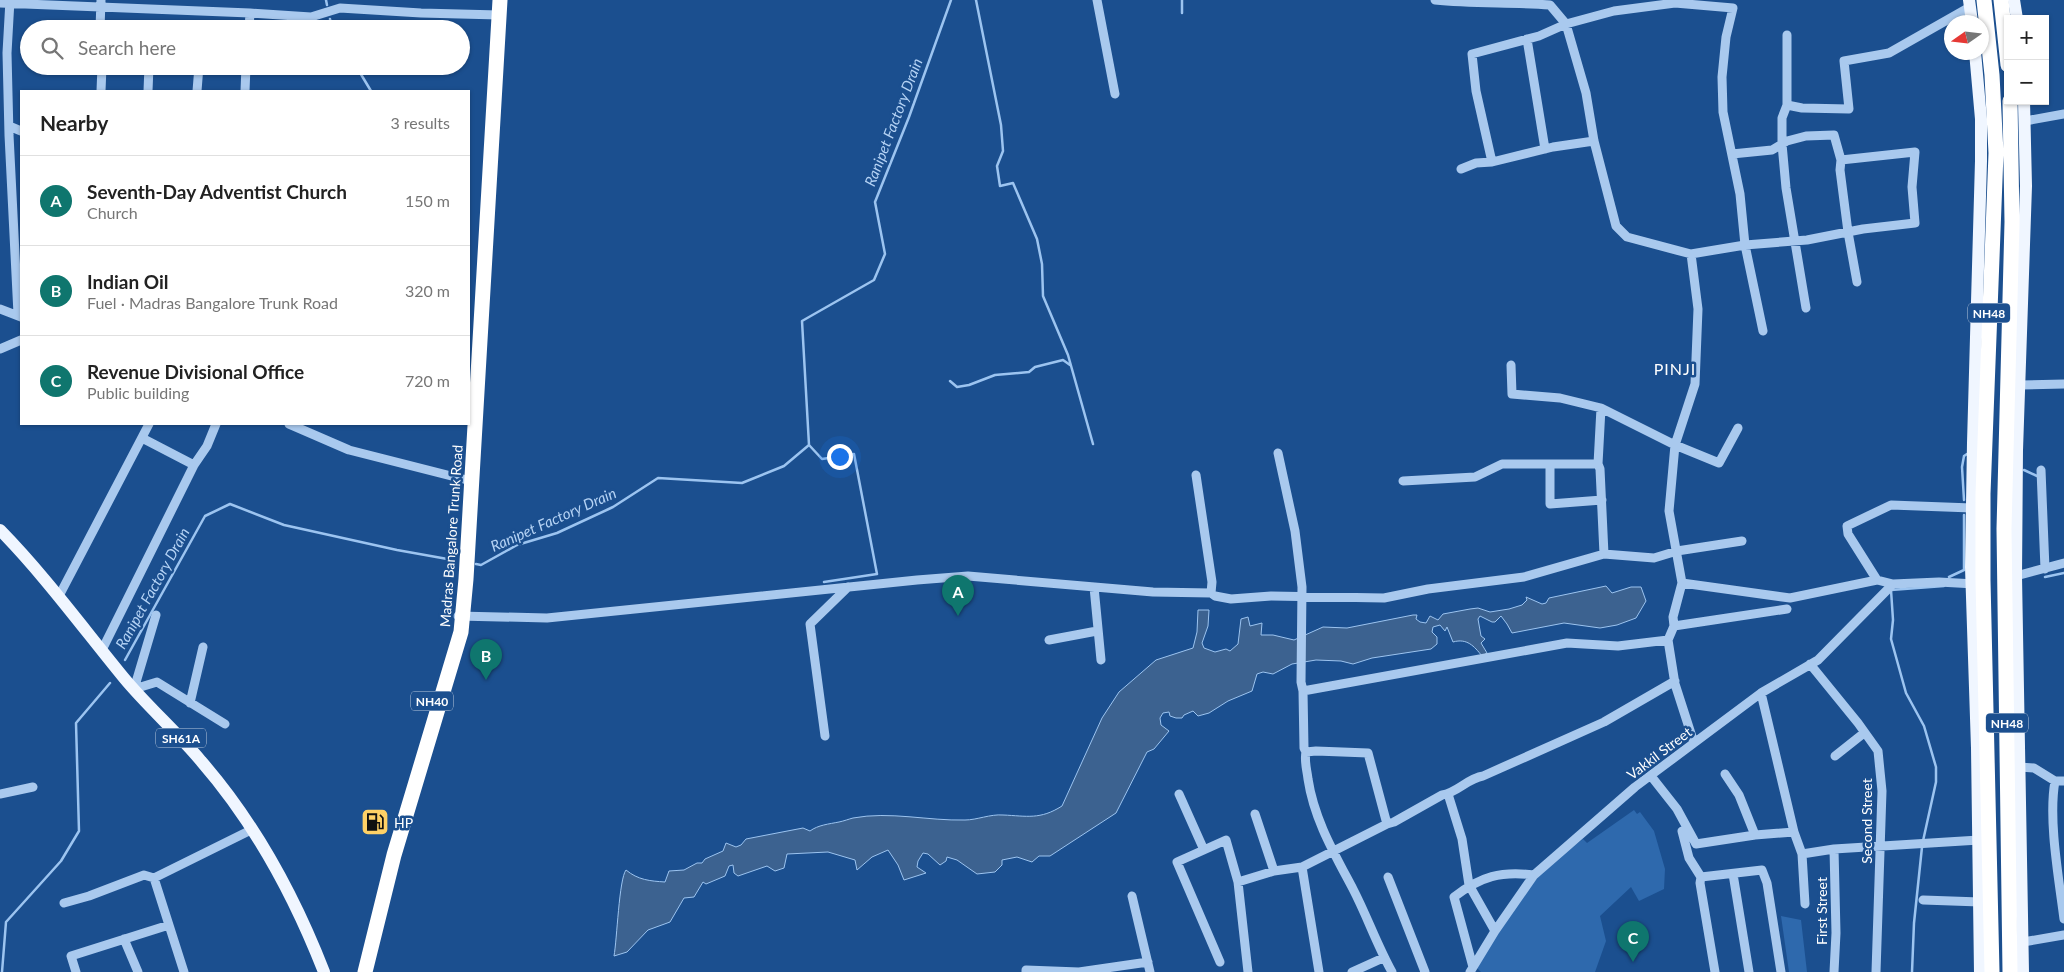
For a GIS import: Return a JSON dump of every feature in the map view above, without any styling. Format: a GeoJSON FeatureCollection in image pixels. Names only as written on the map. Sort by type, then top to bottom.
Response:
{"type":"FeatureCollection","features":[{"type":"Feature","properties":{"kind":"highway","name":"NH48"},"geometry":{"type":"LineString","coordinates":[[1984,0],[1992,75],[1996,145],[1984,474],[1977,584],[1992,972]]}},
{"type":"Feature","properties":{"kind":"highway"},"geometry":{"type":"LineString","coordinates":[[2001,0],[2007,60]]}},
{"type":"Feature","properties":{"kind":"highway","name":"Madras Bangalore Trunk Road"},"geometry":{"type":"LineString","coordinates":[[365,972],[394,855],[461,632],[459,616],[496,7]]}},
{"type":"Feature","properties":{"kind":"highway","name":"NH48"},"geometry":{"type":"LineString","coordinates":[[2010,105],[2014,388],[2006,436],[2004,529],[2015,971]]}},
{"type":"Feature","properties":{"kind":"highway","name":"NH40"},"geometry":{"type":"LineString","coordinates":[[470,405],[485,192]]}},
{"type":"Feature","properties":{"kind":"highway"},"geometry":{"type":"LineString","coordinates":[[1986,391],[1994,402],[2003,399],[2014,388]]}},
{"type":"Feature","properties":{"kind":"highway","name":"NH40"},"geometry":{"type":"LineString","coordinates":[[468,425],[468,481]]}},
{"type":"Feature","properties":{"kind":"highway"},"geometry":{"type":"LineString","coordinates":[[1985,436],[1989,427],[1994,425],[2000,426],[2006,436]]}},
{"type":"Feature","properties":{"kind":"highway","name":"NH40"},"geometry":{"type":"LineString","coordinates":[[357,972],[388,853],[452,633],[459,616]]}},
{"type":"Feature","properties":{"kind":"highway"},"geometry":{"type":"LineString","coordinates":[[2015,971],[2023,947]]}},
{"type":"Feature","properties":{"kind":"main road"},"geometry":{"type":"LineString","coordinates":[[2014,0],[2016,15]]}},
{"type":"Feature","properties":{"kind":"main road"},"geometry":{"type":"LineString","coordinates":[[1976,60],[1981,161],[1972,508],[1977,584],[1980,972]]}},
{"type":"Feature","properties":{"kind":"main road"},"geometry":{"type":"LineString","coordinates":[[2023,947],[2016,576],[2017,450],[2014,388],[2026,186],[2024,105]]}},
{"type":"Feature","properties":{"kind":"main road","name":"SH61A"},"geometry":{"type":"LineString","coordinates":[[0,530],[31,562],[102,650],[113,671],[134,688],[201,760],[236,803],[249,831],[285,885],[310,937],[324,972]]}},
{"type":"Feature","properties":{"kind":"main road"},"geometry":{"type":"LineString","coordinates":[[0,542],[45,588],[249,831],[283,897],[317,972]]}},
{"type":"Feature","properties":{"kind":"street"},"geometry":{"type":"LineString","coordinates":[[1097,0],[1115,94]]}},
{"type":"Feature","properties":{"kind":"street"},"geometry":{"type":"LineString","coordinates":[[1435,0],[1467,3],[1520,2],[1550,5],[1566,24],[1586,93],[1594,141],[1616,226],[1627,237],[1691,254],[1745,245],[1795,241],[1915,222],[1912,187],[1915,152],[1841,160]]}},
{"type":"Feature","properties":{"kind":"street"},"geometry":{"type":"LineString","coordinates":[[0,309],[7,313],[19,315],[4,53],[10,2]]}},
{"type":"Feature","properties":{"kind":"street"},"geometry":{"type":"LineString","coordinates":[[0,3],[101,4],[311,17],[340,8],[421,13],[496,7]]}},
{"type":"Feature","properties":{"kind":"street"},"geometry":{"type":"LineString","coordinates":[[1492,162],[1476,91],[1472,54],[1528,39],[1566,24],[1614,11],[1675,3],[1733,8],[1726,37],[1722,77],[1723,112],[1740,194],[1745,245],[1763,331]]}},
{"type":"Feature","properties":{"kind":"street"},"geometry":{"type":"LineString","coordinates":[[100,20],[101,4]]}},
{"type":"Feature","properties":{"kind":"street"},"geometry":{"type":"LineString","coordinates":[[1787,105],[1802,108],[1849,109],[1844,61],[1889,53],[1969,4]]}},
{"type":"Feature","properties":{"kind":"street"},"geometry":{"type":"LineString","coordinates":[[250,13],[250,20]]}},
{"type":"Feature","properties":{"kind":"street"},"geometry":{"type":"LineString","coordinates":[[1787,35],[1787,105],[1782,118],[1782,144],[1786,188],[1806,308]]}},
{"type":"Feature","properties":{"kind":"street"},"geometry":{"type":"LineString","coordinates":[[1528,39],[1545,149]]}},
{"type":"Feature","properties":{"kind":"street"},"geometry":{"type":"LineString","coordinates":[[101,90],[102,75]]}},
{"type":"Feature","properties":{"kind":"street"},"geometry":{"type":"LineString","coordinates":[[148,90],[149,75]]}},
{"type":"Feature","properties":{"kind":"street"},"geometry":{"type":"LineString","coordinates":[[197,90],[198,75]]}},
{"type":"Feature","properties":{"kind":"street"},"geometry":{"type":"LineString","coordinates":[[245,90],[246,75]]}},
{"type":"Feature","properties":{"kind":"street"},"geometry":{"type":"LineString","coordinates":[[2025,121],[2064,114]]}},
{"type":"Feature","properties":{"kind":"street"},"geometry":{"type":"LineString","coordinates":[[9,126],[20,131]]}},
{"type":"Feature","properties":{"kind":"street"},"geometry":{"type":"LineString","coordinates":[[1732,154],[1772,150],[1782,144],[1806,136],[1834,135],[1841,160],[1840,170],[1848,232],[1857,282]]}},
{"type":"Feature","properties":{"kind":"street"},"geometry":{"type":"LineString","coordinates":[[1462,168],[1476,163],[1492,162],[1545,149],[1594,141]]}},
{"type":"Feature","properties":{"kind":"street"},"geometry":{"type":"LineString","coordinates":[[1691,254],[1698,309],[1695,384],[1675,445],[1669,511],[1682,583],[1673,617],[1674,626],[1668,640],[1675,681],[1694,743]]}},
{"type":"Feature","properties":{"kind":"street"},"geometry":{"type":"LineString","coordinates":[[0,349],[20,340]]}},
{"type":"Feature","properties":{"kind":"street"},"geometry":{"type":"LineString","coordinates":[[1511,365],[1512,394],[1560,398],[1601,408],[1675,445],[1719,463],[1738,428]]}},
{"type":"Feature","properties":{"kind":"street"},"geometry":{"type":"LineString","coordinates":[[2014,388],[2064,384]]}},
{"type":"Feature","properties":{"kind":"street"},"geometry":{"type":"LineString","coordinates":[[1601,408],[1598,464],[1600,469],[1604,554]]}},
{"type":"Feature","properties":{"kind":"street"},"geometry":{"type":"LineString","coordinates":[[58,596],[149,425]]}},
{"type":"Feature","properties":{"kind":"street"},"geometry":{"type":"LineString","coordinates":[[102,650],[194,465],[207,446],[216,425]]}},
{"type":"Feature","properties":{"kind":"street"},"geometry":{"type":"LineString","coordinates":[[292,425],[349,450],[468,481]]}},
{"type":"Feature","properties":{"kind":"street"},"geometry":{"type":"LineString","coordinates":[[142,438],[194,465]]}},
{"type":"Feature","properties":{"kind":"street"},"geometry":{"type":"LineString","coordinates":[[1278,453],[1295,531],[1302,588],[1300,597],[1301,682],[1303,691],[1304,748],[1311,799],[1332,853],[1353,890],[1392,972]]}},
{"type":"Feature","properties":{"kind":"street"},"geometry":{"type":"LineString","coordinates":[[1403,481],[1475,477],[1502,464],[1598,464]]}},
{"type":"Feature","properties":{"kind":"street"},"geometry":{"type":"LineString","coordinates":[[1550,464],[1550,504],[1602,500]]}},
{"type":"Feature","properties":{"kind":"street"},"geometry":{"type":"LineString","coordinates":[[2041,470],[2044,569]]}},
{"type":"Feature","properties":{"kind":"street"},"geometry":{"type":"LineString","coordinates":[[1196,475],[1212,582],[1211,593]]}},
{"type":"Feature","properties":{"kind":"street"},"geometry":{"type":"LineString","coordinates":[[1878,580],[1848,534],[1847,526],[1891,505],[1972,508]]}},
{"type":"Feature","properties":{"kind":"street"},"geometry":{"type":"LineString","coordinates":[[459,616],[547,618],[968,576],[1094,588],[1211,593],[1215,596],[1231,599],[1271,596],[1384,598],[1428,589],[1524,577],[1604,554],[1654,558],[1676,552],[1742,541]]}},
{"type":"Feature","properties":{"kind":"street"},"geometry":{"type":"LineString","coordinates":[[2016,576],[2064,564]]}},
{"type":"Feature","properties":{"kind":"street"},"geometry":{"type":"LineString","coordinates":[[1682,583],[1790,598],[1878,580],[1894,584],[1939,582],[1977,584]]}},
{"type":"Feature","properties":{"kind":"street","name":"Vakkil Street"},"geometry":{"type":"LineString","coordinates":[[1472,969],[1495,931],[1534,875],[1588,827],[1651,776],[1761,692],[1818,660],[1894,584]]}},
{"type":"Feature","properties":{"kind":"street"},"geometry":{"type":"LineString","coordinates":[[824,736],[810,624],[848,587]]}},
{"type":"Feature","properties":{"kind":"street"},"geometry":{"type":"LineString","coordinates":[[1094,588],[1100,660]]}},
{"type":"Feature","properties":{"kind":"street"},"geometry":{"type":"LineString","coordinates":[[1674,626],[1787,609]]}},
{"type":"Feature","properties":{"kind":"street"},"geometry":{"type":"LineString","coordinates":[[134,688],[156,615]]}},
{"type":"Feature","properties":{"kind":"street"},"geometry":{"type":"LineString","coordinates":[[1049,640],[1097,631]]}},
{"type":"Feature","properties":{"kind":"street"},"geometry":{"type":"LineString","coordinates":[[1303,691],[1567,643],[1618,646],[1668,640]]}},
{"type":"Feature","properties":{"kind":"street"},"geometry":{"type":"LineString","coordinates":[[190,703],[203,647]]}},
{"type":"Feature","properties":{"kind":"street","name":"Second Street"},"geometry":{"type":"LineString","coordinates":[[1810,664],[1878,751],[1882,791],[1876,972]]}},
{"type":"Feature","properties":{"kind":"street"},"geometry":{"type":"LineString","coordinates":[[1238,882],[1274,871],[1302,867],[1394,822],[1477,777],[1604,722],[1675,681]]}},
{"type":"Feature","properties":{"kind":"street"},"geometry":{"type":"LineString","coordinates":[[134,688],[156,682],[225,724]]}},
{"type":"Feature","properties":{"kind":"street"},"geometry":{"type":"LineString","coordinates":[[1761,692],[1782,774],[1794,832],[1802,854],[1805,904]]}},
{"type":"Feature","properties":{"kind":"street"},"geometry":{"type":"LineString","coordinates":[[1835,756],[1864,733]]}},
{"type":"Feature","properties":{"kind":"street"},"geometry":{"type":"LineString","coordinates":[[1306,752],[1368,753],[1387,824]]}},
{"type":"Feature","properties":{"kind":"street"},"geometry":{"type":"LineString","coordinates":[[2019,768],[2034,768],[2060,781],[2053,790],[2055,840],[2064,919]]}},
{"type":"Feature","properties":{"kind":"street"},"geometry":{"type":"LineString","coordinates":[[1725,774],[1739,795],[1756,835]]}},
{"type":"Feature","properties":{"kind":"street"},"geometry":{"type":"LineString","coordinates":[[1651,776],[1677,809],[1696,844],[1756,835],[1794,832]]}},
{"type":"Feature","properties":{"kind":"street"},"geometry":{"type":"LineString","coordinates":[[0,794],[33,787]]}},
{"type":"Feature","properties":{"kind":"street"},"geometry":{"type":"LineString","coordinates":[[1179,794],[1204,850]]}},
{"type":"Feature","properties":{"kind":"street"},"geometry":{"type":"LineString","coordinates":[[1448,794],[1462,839],[1469,885],[1495,931]]}},
{"type":"Feature","properties":{"kind":"street"},"geometry":{"type":"LineString","coordinates":[[1255,814],[1274,871]]}},
{"type":"Feature","properties":{"kind":"street"},"geometry":{"type":"LineString","coordinates":[[64,903],[89,896],[144,874],[154,878],[249,831]]}},
{"type":"Feature","properties":{"kind":"street"},"geometry":{"type":"LineString","coordinates":[[1682,831],[1689,858],[1701,877],[1700,883],[1715,972]]}},
{"type":"Feature","properties":{"kind":"street"},"geometry":{"type":"LineString","coordinates":[[1220,962],[1177,862],[1226,840],[1238,882],[1248,972]]}},
{"type":"Feature","properties":{"kind":"street"},"geometry":{"type":"LineString","coordinates":[[1802,854],[1834,849],[1979,840]]}},
{"type":"Feature","properties":{"kind":"street","name":"First Street"},"geometry":{"type":"LineString","coordinates":[[1834,849],[1836,933],[1834,972]]}},
{"type":"Feature","properties":{"kind":"street"},"geometry":{"type":"LineString","coordinates":[[1302,867],[1319,972]]}},
{"type":"Feature","properties":{"kind":"street"},"geometry":{"type":"LineString","coordinates":[[1701,877],[1762,870],[1767,883],[1781,972]]}},
{"type":"Feature","properties":{"kind":"street"},"geometry":{"type":"LineString","coordinates":[[1472,969],[1454,898],[1469,885],[1480,880],[1511,872],[1534,875]]}},
{"type":"Feature","properties":{"kind":"street"},"geometry":{"type":"LineString","coordinates":[[1733,874],[1750,972]]}},
{"type":"Feature","properties":{"kind":"street"},"geometry":{"type":"LineString","coordinates":[[1388,877],[1425,972]]}},
{"type":"Feature","properties":{"kind":"street"},"geometry":{"type":"LineString","coordinates":[[154,878],[184,972]]}},
{"type":"Feature","properties":{"kind":"street"},"geometry":{"type":"LineString","coordinates":[[1132,896],[1150,972]]}},
{"type":"Feature","properties":{"kind":"street"},"geometry":{"type":"LineString","coordinates":[[1923,900],[1980,902]]}},
{"type":"Feature","properties":{"kind":"street"},"geometry":{"type":"LineString","coordinates":[[76,972],[71,956],[169,925]]}},
{"type":"Feature","properties":{"kind":"street"},"geometry":{"type":"LineString","coordinates":[[2023,947],[2064,935]]}},
{"type":"Feature","properties":{"kind":"street"},"geometry":{"type":"LineString","coordinates":[[124,939],[138,972]]}},
{"type":"Feature","properties":{"kind":"street"},"geometry":{"type":"LineString","coordinates":[[1352,972],[1384,958]]}},
{"type":"Feature","properties":{"kind":"street"},"geometry":{"type":"LineString","coordinates":[[1026,972],[1026,970],[1080,972],[1148,962]]}},
{"type":"Feature","properties":{"kind":"shaded area"},"geometry":{"type":"Polygon","coordinates":[[[1606,586],[1612,593],[1631,587],[1641,587],[1646,601],[1636,618],[1617,625],[1600,628],[1564,623],[1512,633],[1501,616],[1495,622],[1492,622],[1480,616],[1478,619],[1481,636],[1485,639],[1481,643],[1487,653],[1482,656],[1473,646],[1466,642],[1453,642],[1447,627],[1445,631],[1440,625],[1433,627],[1432,632],[1437,637],[1437,644],[1431,649],[1372,658],[1353,664],[1341,661],[1316,660],[1292,664],[1273,674],[1263,672],[1257,674],[1252,691],[1228,701],[1209,713],[1198,716],[1193,711],[1182,718],[1176,718],[1170,716],[1169,712],[1163,713],[1160,718],[1161,725],[1169,731],[1154,749],[1147,752],[1116,813],[1050,856],[1039,856],[1032,862],[1017,857],[1002,860],[1002,865],[995,872],[977,874],[957,860],[947,857],[946,861],[940,865],[928,854],[923,853],[917,867],[926,873],[904,880],[898,865],[888,850],[872,857],[857,870],[855,860],[828,852],[787,854],[784,868],[775,871],[767,866],[738,876],[734,873],[733,865],[729,866],[725,876],[706,884],[703,882],[694,897],[684,898],[670,922],[648,930],[627,952],[614,956],[620,897],[626,870],[640,878],[665,882],[669,871],[684,870],[697,863],[702,863],[705,859],[723,851],[726,843],[736,847],[741,845],[746,839],[803,828],[810,831],[820,826],[853,818],[881,815],[965,820],[998,815],[1040,815],[1062,806],[1102,718],[1119,692],[1156,660],[1193,648],[1197,632],[1198,610],[1209,610],[1208,626],[1202,643],[1204,648],[1215,652],[1226,649],[1230,651],[1238,644],[1241,619],[1248,617],[1250,626],[1262,623],[1261,635],[1273,635],[1294,640],[1323,627],[1347,628],[1413,615],[1417,615],[1416,619],[1420,622],[1426,623],[1430,616],[1438,620],[1443,614],[1470,609],[1478,608],[1490,612],[1509,609],[1522,605],[1527,600],[1526,597],[1542,604],[1546,603],[1549,598],[1606,586]]]}},
{"type":"Feature","properties":{"kind":"shaded area"},"geometry":{"type":"Polygon","coordinates":[[[1634,810],[1637,814],[1640,812],[1654,831],[1665,869],[1664,889],[1639,901],[1631,887],[1600,916],[1606,941],[1595,972],[1481,972],[1475,966],[1516,905],[1545,868],[1583,839],[1587,843],[1634,810]]]}},
{"type":"Feature","properties":{"kind":"shaded area"},"geometry":{"type":"Polygon","coordinates":[[[1781,916],[1801,920],[1807,972],[1789,972],[1781,916]]]}},
{"type":"Feature","properties":{"kind":"waterway"},"geometry":{"type":"LineString","coordinates":[[326,0],[327,5]]}},
{"type":"Feature","properties":{"kind":"waterway","name":"Ranipet Factory Drain"},"geometry":{"type":"LineString","coordinates":[[476,564],[481,565],[517,545],[557,533],[613,507],[658,478],[742,483],[784,466],[809,445],[802,321],[874,280],[885,254],[875,202],[909,117],[951,0]]}},
{"type":"Feature","properties":{"kind":"waterway"},"geometry":{"type":"LineString","coordinates":[[976,0],[1001,125],[1003,151],[997,166],[1000,186],[1013,183],[1037,239],[1042,264],[1043,296],[1068,355],[1093,444]]}},
{"type":"Feature","properties":{"kind":"waterway"},"geometry":{"type":"LineString","coordinates":[[1182,0],[1182,13]]}},
{"type":"Feature","properties":{"kind":"waterway"},"geometry":{"type":"LineString","coordinates":[[361,75],[370,90]]}},
{"type":"Feature","properties":{"kind":"waterway"},"geometry":{"type":"LineString","coordinates":[[950,381],[957,387],[969,385],[995,375],[1029,372],[1035,367],[1063,360],[1070,365]]}},
{"type":"Feature","properties":{"kind":"waterway"},"geometry":{"type":"LineString","coordinates":[[809,445],[822,459],[854,454],[877,574],[824,582]]}},
{"type":"Feature","properties":{"kind":"waterway"},"geometry":{"type":"LineString","coordinates":[[1964,500],[1962,467],[1964,456],[1967,454]]}},
{"type":"Feature","properties":{"kind":"waterway"},"geometry":{"type":"LineString","coordinates":[[2024,470],[2037,476]]}},
{"type":"Feature","properties":{"kind":"waterway","name":"Ranipet Factory Drain"},"geometry":{"type":"LineString","coordinates":[[125,660],[205,516],[230,504],[284,525],[397,550],[453,560]]}},
{"type":"Feature","properties":{"kind":"waterway"},"geometry":{"type":"LineString","coordinates":[[1949,577],[1964,570],[1964,515]]}},
{"type":"Feature","properties":{"kind":"waterway"},"geometry":{"type":"LineString","coordinates":[[2045,577],[2064,573]]}},
{"type":"Feature","properties":{"kind":"waterway"},"geometry":{"type":"LineString","coordinates":[[1923,841],[1936,782],[1936,767],[1924,726],[1906,693],[1891,639],[1893,620],[1891,590],[1944,586]]}},
{"type":"Feature","properties":{"kind":"waterway","name":"Ranipet Factory Drain"},"geometry":{"type":"LineString","coordinates":[[2,972],[6,922],[61,861],[79,831],[76,723],[110,683]]}},
{"type":"Feature","properties":{"kind":"waterway"},"geometry":{"type":"LineString","coordinates":[[1912,972],[1914,923],[1922,847]]}},
{"type":"Feature","properties":{"kind":"place","name":"Seventh-Day Adventist Church"},"geometry":{"type":"Point","coordinates":[958,616]}},
{"type":"Feature","properties":{"kind":"place","name":"Indian Oil"},"geometry":{"type":"Point","coordinates":[486,680]}},
{"type":"Feature","properties":{"kind":"place","name":"HP"},"geometry":{"type":"Point","coordinates":[375,822]}},
{"type":"Feature","properties":{"kind":"place","name":"Revenue Divisional Office"},"geometry":{"type":"Point","coordinates":[1633,962]}},
{"type":"Feature","properties":{"kind":"district","name":"PINJI"},"geometry":{"type":"Point","coordinates":[1675,368]}}]}
